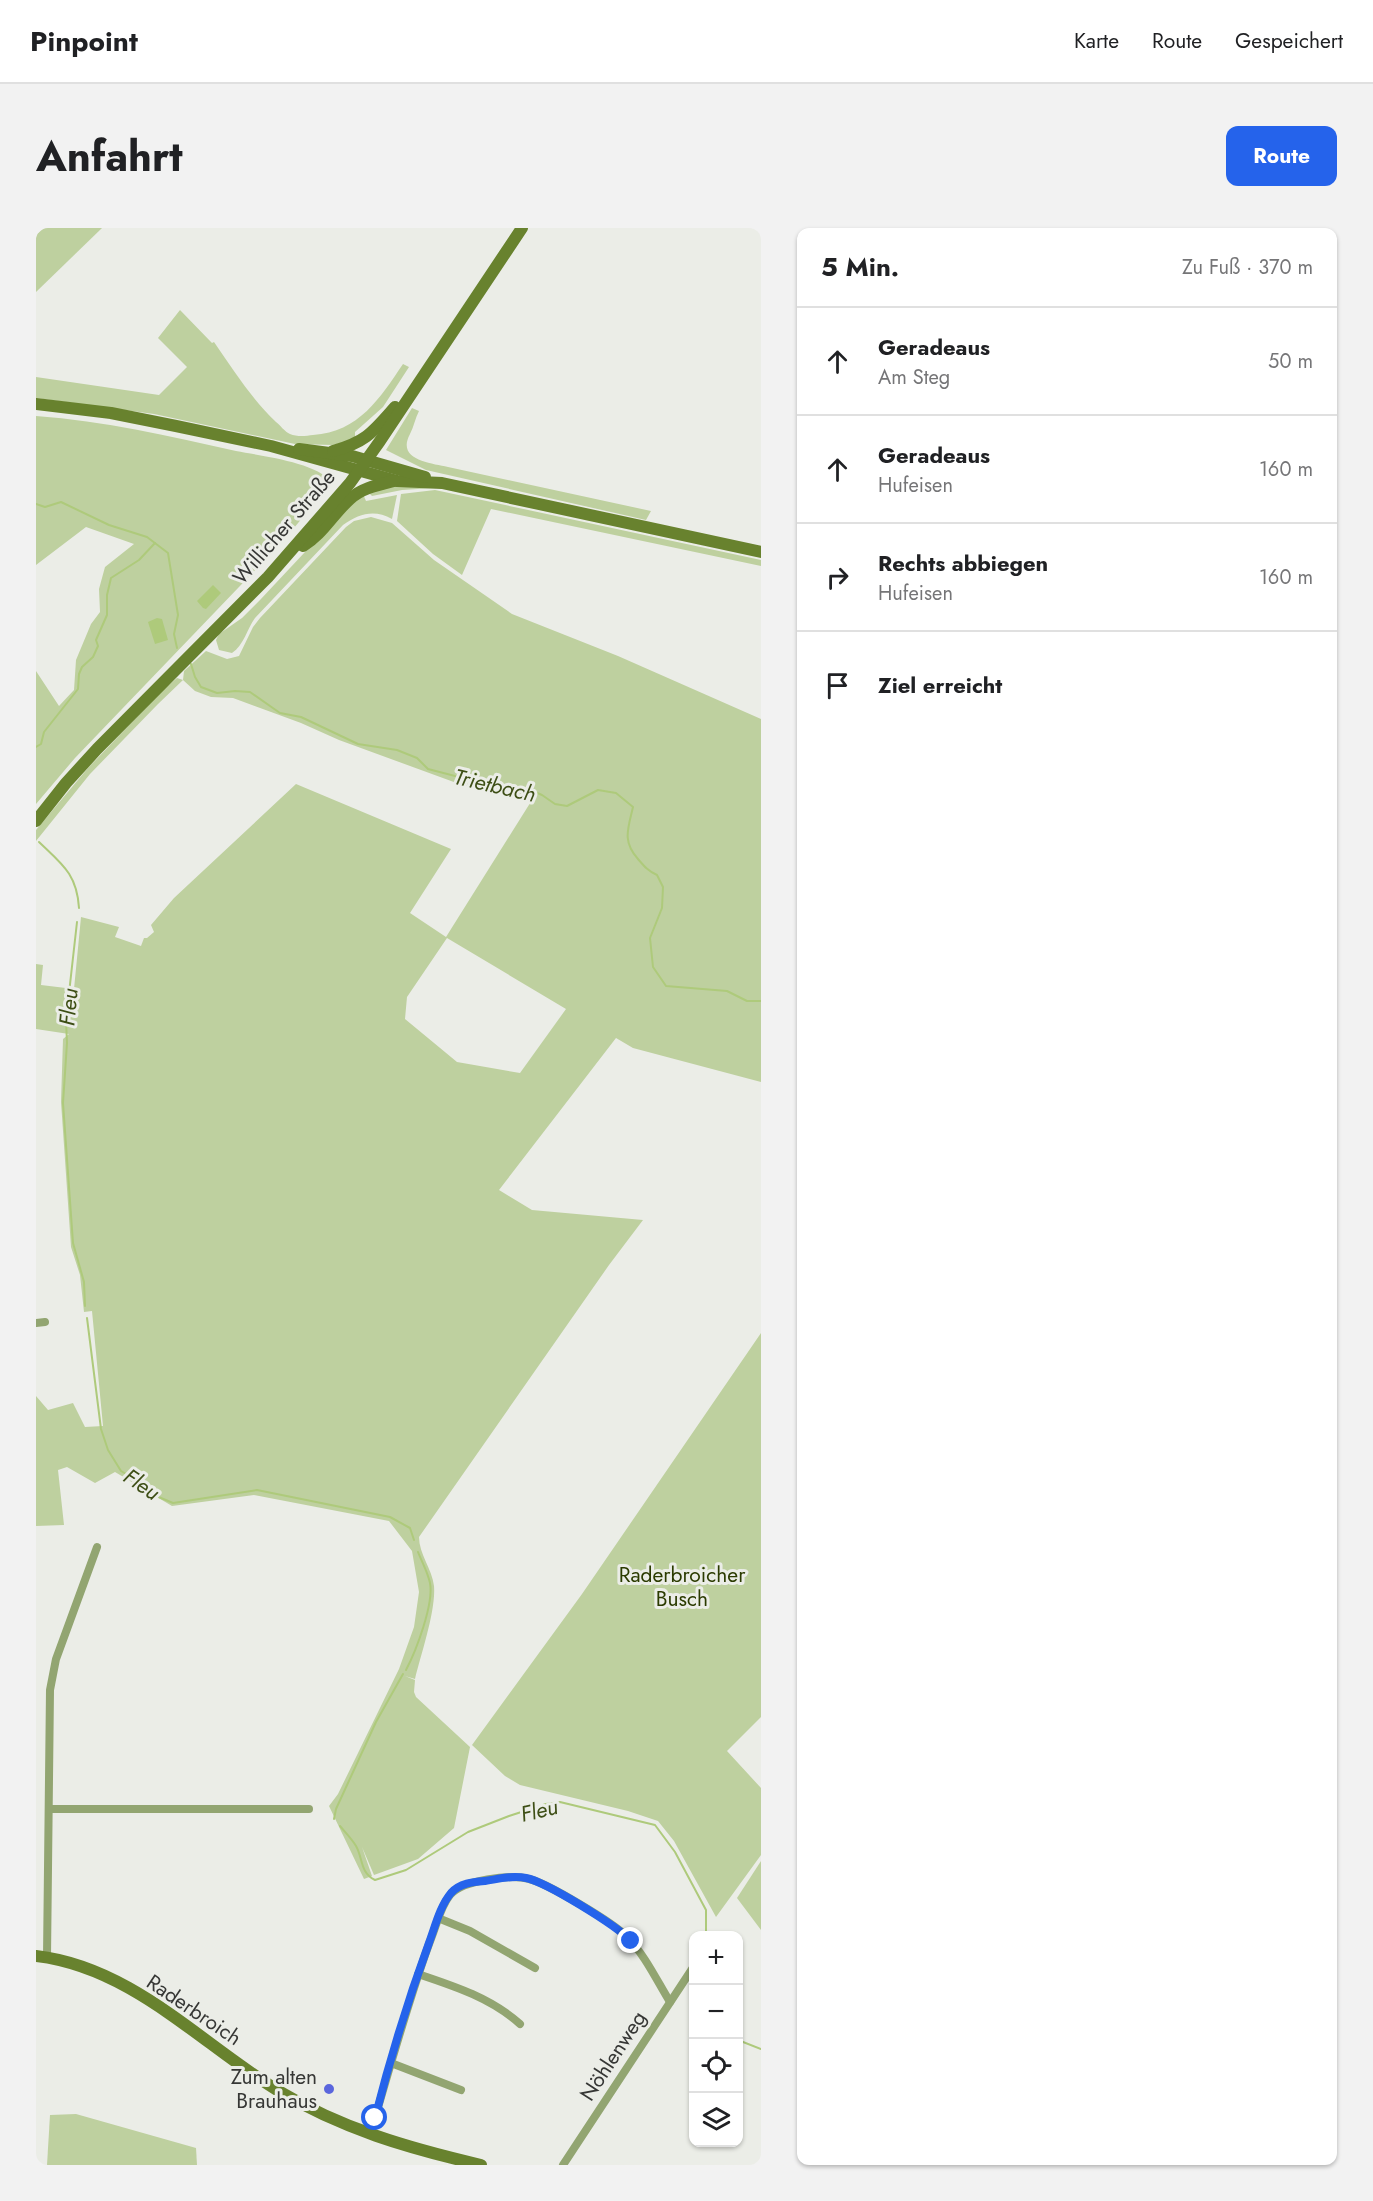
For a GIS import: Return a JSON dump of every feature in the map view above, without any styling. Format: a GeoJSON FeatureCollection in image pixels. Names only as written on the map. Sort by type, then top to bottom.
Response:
{"type":"FeatureCollection","features":[{"type":"Feature","properties":{"kind":"main road","name":"Willicher Straße"},"geometry":{"type":"LineString","coordinates":[[36,821],[90,757],[289,554],[358,471],[522,228]]}},
{"type":"Feature","properties":{"kind":"main road"},"geometry":{"type":"LineString","coordinates":[[329,452],[358,442],[370,435],[422,377]]}},
{"type":"Feature","properties":{"kind":"main road"},"geometry":{"type":"LineString","coordinates":[[36,404],[111,413],[271,447],[397,481],[442,483],[761,552]]}},
{"type":"Feature","properties":{"kind":"main road"},"geometry":{"type":"LineString","coordinates":[[271,447],[329,452],[367,460],[442,483]]}},
{"type":"Feature","properties":{"kind":"main road"},"geometry":{"type":"LineString","coordinates":[[289,554],[307,544],[356,495],[377,485],[397,481]]}},
{"type":"Feature","properties":{"kind":"main road","name":"Raderbroich"},"geometry":{"type":"LineString","coordinates":[[42,1957],[82,1966],[110,1978],[187,2025],[277,2090],[320,2114],[370,2135],[404,2146],[482,2165]]}},
{"type":"Feature","properties":{"kind":"street","name":"Raderbroich"},"geometry":{"type":"LineString","coordinates":[[42,1957],[49,1809],[49,1708],[52,1678],[56,1659],[97,1547]]}},
{"type":"Feature","properties":{"kind":"street"},"geometry":{"type":"LineString","coordinates":[[49,1809],[309,1809]]}},
{"type":"Feature","properties":{"kind":"street"},"geometry":{"type":"LineString","coordinates":[[370,2135],[418,1974],[438,1918],[449,1896],[461,1886],[513,1877],[531,1880],[622,1932],[634,1944],[670,2002]]}},
{"type":"Feature","properties":{"kind":"street"},"geometry":{"type":"LineString","coordinates":[[438,1918],[470,1931],[535,1968]]}},
{"type":"Feature","properties":{"kind":"street","name":"Nöhlenweg"},"geometry":{"type":"LineString","coordinates":[[563,2165],[689,1972]]}},
{"type":"Feature","properties":{"kind":"street"},"geometry":{"type":"LineString","coordinates":[[418,1974],[465,1990],[509,2014],[520,2024]]}},
{"type":"Feature","properties":{"kind":"street"},"geometry":{"type":"LineString","coordinates":[[391,2063],[461,2091]]}},
{"type":"Feature","properties":{"kind":"green space"},"geometry":{"type":"Polygon","coordinates":[[[44,228],[102,228],[36,292],[36,235],[44,228]]]}},
{"type":"Feature","properties":{"kind":"green space"},"geometry":{"type":"Polygon","coordinates":[[[180,310],[212,343],[214,342],[243,384],[267,413],[286,432],[293,435],[304,436],[329,432],[356,420],[377,401],[403,364],[409,367],[383,407],[355,432],[355,440],[332,445],[295,444],[154,414],[36,398],[36,377],[159,395],[187,367],[158,338],[180,310]]]}},
{"type":"Feature","properties":{"kind":"green space"},"geometry":{"type":"Polygon","coordinates":[[[412,408],[419,411],[407,443],[411,455],[417,459],[651,511],[646,520],[426,470],[386,450],[412,408]]]}},
{"type":"Feature","properties":{"kind":"green space"},"geometry":{"type":"Polygon","coordinates":[[[36,416],[112,425],[273,458],[313,469],[332,482],[284,540],[75,758],[36,804],[36,671],[59,706],[74,690],[76,660],[91,624],[100,612],[99,589],[105,567],[134,544],[86,527],[36,565],[36,416]]]}},
{"type":"Feature","properties":{"kind":"green space"},"geometry":{"type":"Polygon","coordinates":[[[387,486],[433,488],[402,490],[372,496],[368,492],[387,486]]]}},
{"type":"Feature","properties":{"kind":"green space"},"geometry":{"type":"Polygon","coordinates":[[[435,490],[761,560],[761,566],[491,509],[462,575],[433,554],[397,521],[401,494],[435,490]]]}},
{"type":"Feature","properties":{"kind":"green space"},"geometry":{"type":"Polygon","coordinates":[[[363,494],[366,501],[397,495],[392,519],[379,514],[367,514],[343,525],[255,618],[236,650],[232,653],[219,650],[216,640],[219,634],[242,618],[335,520],[363,494]]]}},
{"type":"Feature","properties":{"kind":"green space"},"geometry":{"type":"Polygon","coordinates":[[[371,517],[392,523],[434,560],[512,614],[618,656],[761,719],[761,1082],[633,1048],[616,1038],[499,1190],[532,1210],[643,1220],[419,1537],[421,1549],[433,1580],[434,1596],[415,1679],[405,1676],[415,1680],[416,1697],[470,1747],[454,1828],[418,1859],[374,1875],[362,1847],[372,1876],[364,1879],[329,1806],[338,1794],[399,1669],[414,1627],[419,1592],[412,1551],[389,1521],[254,1495],[172,1506],[115,1472],[95,1483],[67,1467],[58,1470],[64,1525],[36,1526],[36,1396],[48,1410],[73,1403],[85,1427],[103,1426],[92,1311],[84,1312],[80,1275],[71,1247],[61,1102],[63,1039],[69,1034],[36,1029],[36,964],[43,965],[41,985],[74,989],[81,917],[119,927],[115,937],[141,946],[144,938],[154,932],[151,925],[174,898],[296,784],[451,849],[410,913],[446,937],[532,800],[462,785],[233,698],[211,697],[195,691],[183,680],[184,671],[206,651],[227,659],[239,656],[260,618],[346,527],[354,521],[371,517]],[[447,938],[407,997],[405,1019],[457,1062],[520,1073],[566,1009],[447,938]]]}},
{"type":"Feature","properties":{"kind":"green space"},"geometry":{"type":"Polygon","coordinates":[[[177,678],[183,680],[90,774],[36,841],[36,830],[88,768],[177,678]]]}},
{"type":"Feature","properties":{"kind":"green space","name":"Raderbroicher Busch"},"geometry":{"type":"Polygon","coordinates":[[[761,1333],[761,1717],[727,1751],[761,1788],[761,1855],[716,1917],[674,1841],[658,1821],[628,1811],[520,1785],[505,1776],[472,1745],[582,1594],[761,1333]]]}},
{"type":"Feature","properties":{"kind":"green space"},"geometry":{"type":"Polygon","coordinates":[[[761,1861],[761,1930],[737,1898],[761,1861]]]}},
{"type":"Feature","properties":{"kind":"green space"},"geometry":{"type":"Polygon","coordinates":[[[76,2114],[196,2148],[197,2165],[47,2165],[50,2115],[76,2114]]]}},
{"type":"Feature","properties":{"kind":"shaded area"},"geometry":{"type":"Polygon","coordinates":[[[213,585],[221,593],[206,609],[203,608],[197,601],[213,585]]]}},
{"type":"Feature","properties":{"kind":"shaded area"},"geometry":{"type":"Polygon","coordinates":[[[157,618],[162,619],[168,640],[155,644],[148,622],[157,618]]]}},
{"type":"Feature","properties":{"kind":"waterway","name":"Trietbach"},"geometry":{"type":"LineString","coordinates":[[36,504],[45,507],[61,502],[109,525],[147,537],[168,553],[178,615],[174,634],[177,648]]}},
{"type":"Feature","properties":{"kind":"waterway","name":"Fleu"},"geometry":{"type":"LineString","coordinates":[[36,747],[41,744],[44,732],[78,689],[82,667],[93,657],[98,646],[96,640],[107,615],[107,595],[111,578],[139,560],[155,543]]}},
{"type":"Feature","properties":{"kind":"waterway","name":"Trietbach"},"geometry":{"type":"LineString","coordinates":[[191,664],[201,687],[217,693],[250,692],[280,713],[301,717],[358,744],[397,750],[417,758],[428,769],[513,791],[528,789],[555,804],[567,806],[598,790],[616,793],[633,807],[628,834],[630,846],[644,866],[657,875],[663,887],[662,908],[650,938],[653,967],[666,986],[727,991],[747,1001],[761,1001]]}},
{"type":"Feature","properties":{"kind":"waterway","name":"Fleu"},"geometry":{"type":"LineString","coordinates":[[39,842],[72,878],[79,908]]}},
{"type":"Feature","properties":{"kind":"waterway","name":"Fleu"},"geometry":{"type":"LineString","coordinates":[[77,922],[66,1020],[67,1043],[63,1103],[73,1243],[84,1282],[85,1306]]}},
{"type":"Feature","properties":{"kind":"waterway","name":"Fleu"},"geometry":{"type":"LineString","coordinates":[[87,1318],[101,1429],[108,1450],[121,1471],[138,1481],[149,1493],[173,1503],[257,1490],[390,1517],[410,1528],[414,1540]]}},
{"type":"Feature","properties":{"kind":"waterway","name":"Fleu"},"geometry":{"type":"LineString","coordinates":[[406,1670],[423,1627],[431,1592],[429,1579],[418,1552]]}},
{"type":"Feature","properties":{"kind":"waterway","name":"Fleu"},"geometry":{"type":"LineString","coordinates":[[334,1819],[336,1809],[376,1722],[403,1674]]}},
{"type":"Feature","properties":{"kind":"waterway","name":"Fleu"},"geometry":{"type":"LineString","coordinates":[[340,1826],[356,1846],[367,1873],[375,1880],[406,1870],[468,1832],[546,1804],[560,1802],[655,1825],[675,1852],[706,1910],[706,1931]]}},
{"type":"Feature","properties":{"kind":"waterway","name":"Fleu"},"geometry":{"type":"LineString","coordinates":[[743,2042],[761,2049]]}},
{"type":"Feature","properties":{"kind":"place","name":"Zum alten Brauhaus"},"geometry":{"type":"Point","coordinates":[329,2089]}},
{"type":"Feature","properties":{"kind":"route"},"geometry":{"type":"LineString","coordinates":[[375,2118],[418,1974],[438,1918],[447,1899],[458,1888],[471,1883],[513,1877],[528,1878],[610,1924],[631,1941]]}}]}
